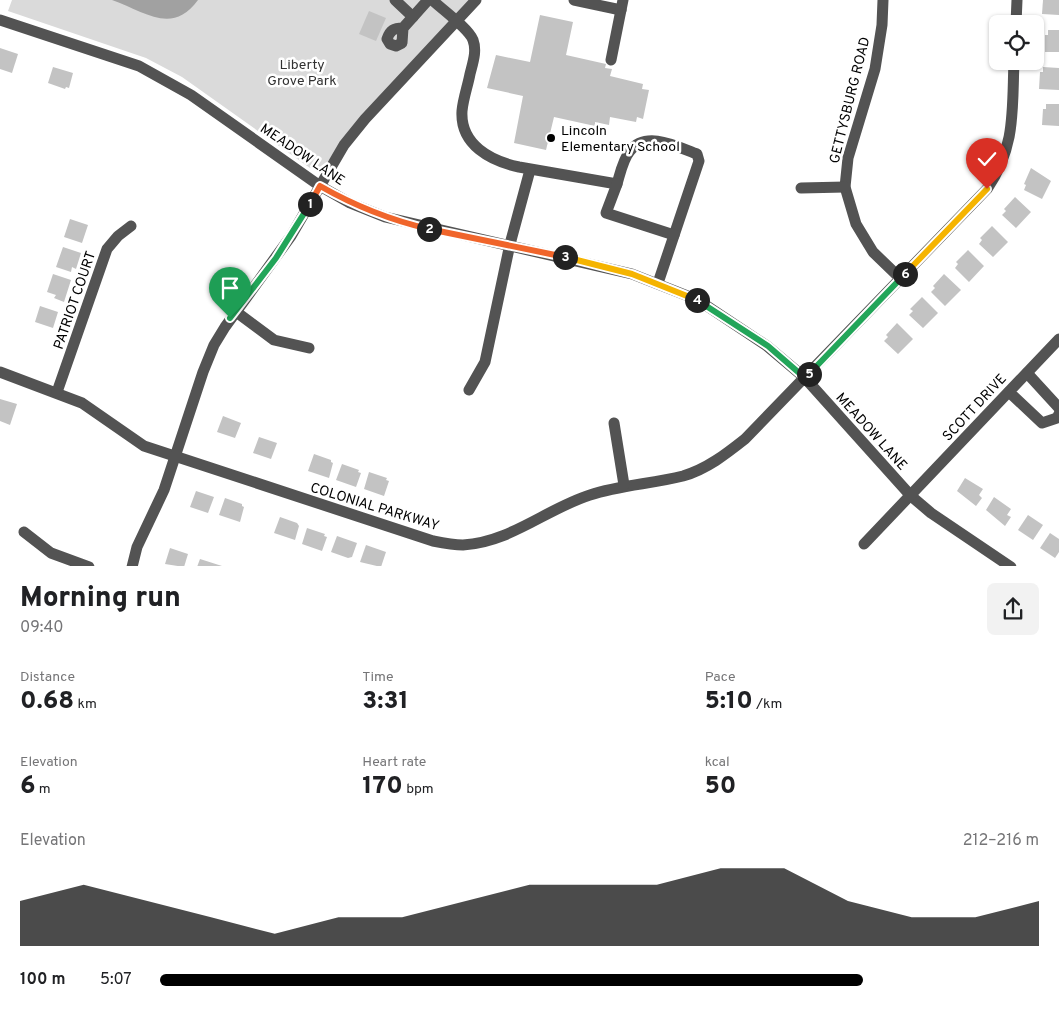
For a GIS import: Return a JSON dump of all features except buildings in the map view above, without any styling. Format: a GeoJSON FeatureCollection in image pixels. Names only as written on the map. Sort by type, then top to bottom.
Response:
{"type":"FeatureCollection","features":[{"type":"Feature","properties":{"kind":"street"},"geometry":{"type":"LineString","coordinates":[[395,0],[412,16]]}},
{"type":"Feature","properties":{"kind":"street"},"geometry":{"type":"LineString","coordinates":[[403,28],[428,0]]}},
{"type":"Feature","properties":{"kind":"street"},"geometry":{"type":"LineString","coordinates":[[432,0],[472,38],[476,50],[462,111],[465,130],[473,145],[486,156],[503,164],[617,184]]}},
{"type":"Feature","properties":{"kind":"street"},"geometry":{"type":"LineString","coordinates":[[132,566],[137,547],[164,490],[214,345],[235,311],[276,258],[344,144],[476,0]]}},
{"type":"Feature","properties":{"kind":"street"},"geometry":{"type":"LineString","coordinates":[[574,0],[622,5],[611,60]]}},
{"type":"Feature","properties":{"kind":"street","name":"GETTYSBURG ROAD"},"geometry":{"type":"LineString","coordinates":[[883,0],[882,25],[875,69],[848,158],[845,187],[856,224],[869,245],[901,278]]}},
{"type":"Feature","properties":{"kind":"street"},"geometry":{"type":"LineString","coordinates":[[1016,15],[1017,0]]}},
{"type":"Feature","properties":{"kind":"street","name":"MEADOW LANE"},"geometry":{"type":"LineString","coordinates":[[0,20],[110,56],[159,77],[191,95],[320,186],[350,203],[385,217],[428,228],[510,244],[607,267],[658,283],[698,300],[768,346],[805,378],[911,496],[956,531],[1011,566]]}},
{"type":"Feature","properties":{"kind":"street","name":"COLONIAL PARKWAY"},"geometry":{"type":"LineString","coordinates":[[0,372],[57,392],[100,414],[144,446],[175,457],[433,542],[462,545],[486,542],[510,534],[573,500],[624,485],[683,476],[713,462],[745,439],[987,189],[999,172],[1009,143],[1013,70]]}},
{"type":"Feature","properties":{"kind":"street"},"geometry":{"type":"LineString","coordinates":[[658,283],[699,161],[697,154],[664,142],[650,141],[638,144],[629,151],[606,213],[674,235]]}},
{"type":"Feature","properties":{"kind":"street"},"geometry":{"type":"LineString","coordinates":[[469,390],[485,362],[510,244],[530,170]]}},
{"type":"Feature","properties":{"kind":"street"},"geometry":{"type":"LineString","coordinates":[[801,188],[845,187]]}},
{"type":"Feature","properties":{"kind":"street","name":"PATRIOT COURT"},"geometry":{"type":"LineString","coordinates":[[57,392],[107,250],[118,236],[132,226]]}},
{"type":"Feature","properties":{"kind":"street"},"geometry":{"type":"LineString","coordinates":[[235,311],[274,340],[308,348]]}},
{"type":"Feature","properties":{"kind":"street","name":"SCOTT DRIVE"},"geometry":{"type":"LineString","coordinates":[[864,544],[1059,339]]}},
{"type":"Feature","properties":{"kind":"street"},"geometry":{"type":"LineString","coordinates":[[1027,373],[1054,400],[1059,408]]}},
{"type":"Feature","properties":{"kind":"street"},"geometry":{"type":"LineString","coordinates":[[1009,392],[1042,423],[1058,418],[1059,414]]}},
{"type":"Feature","properties":{"kind":"street"},"geometry":{"type":"LineString","coordinates":[[614,423],[624,485]]}},
{"type":"Feature","properties":{"kind":"street"},"geometry":{"type":"LineString","coordinates":[[24,532],[51,554],[89,566]]}},
{"type":"Feature","properties":{"kind":"green space","name":"Liberty Grove Park"},"geometry":{"type":"Polygon","coordinates":[[[12,0],[470,0],[321,169],[310,168],[182,77],[146,58],[8,11],[12,0]]]}},
{"type":"Feature","properties":{"kind":"shaded area"},"geometry":{"type":"Polygon","coordinates":[[[112,0],[198,0],[188,11],[178,17],[168,19],[157,18],[112,0]]]}},
{"type":"Feature","properties":{"kind":"place","name":"Lincoln Elementary School"},"geometry":{"type":"Point","coordinates":[551,138]}},
{"type":"Feature","properties":{"kind":"route"},"geometry":{"type":"LineString","coordinates":[[230,318],[276,258],[320,186],[350,203],[385,217],[599,265],[658,283],[698,300],[735,323],[768,346],[805,378],[987,189]]}}]}
